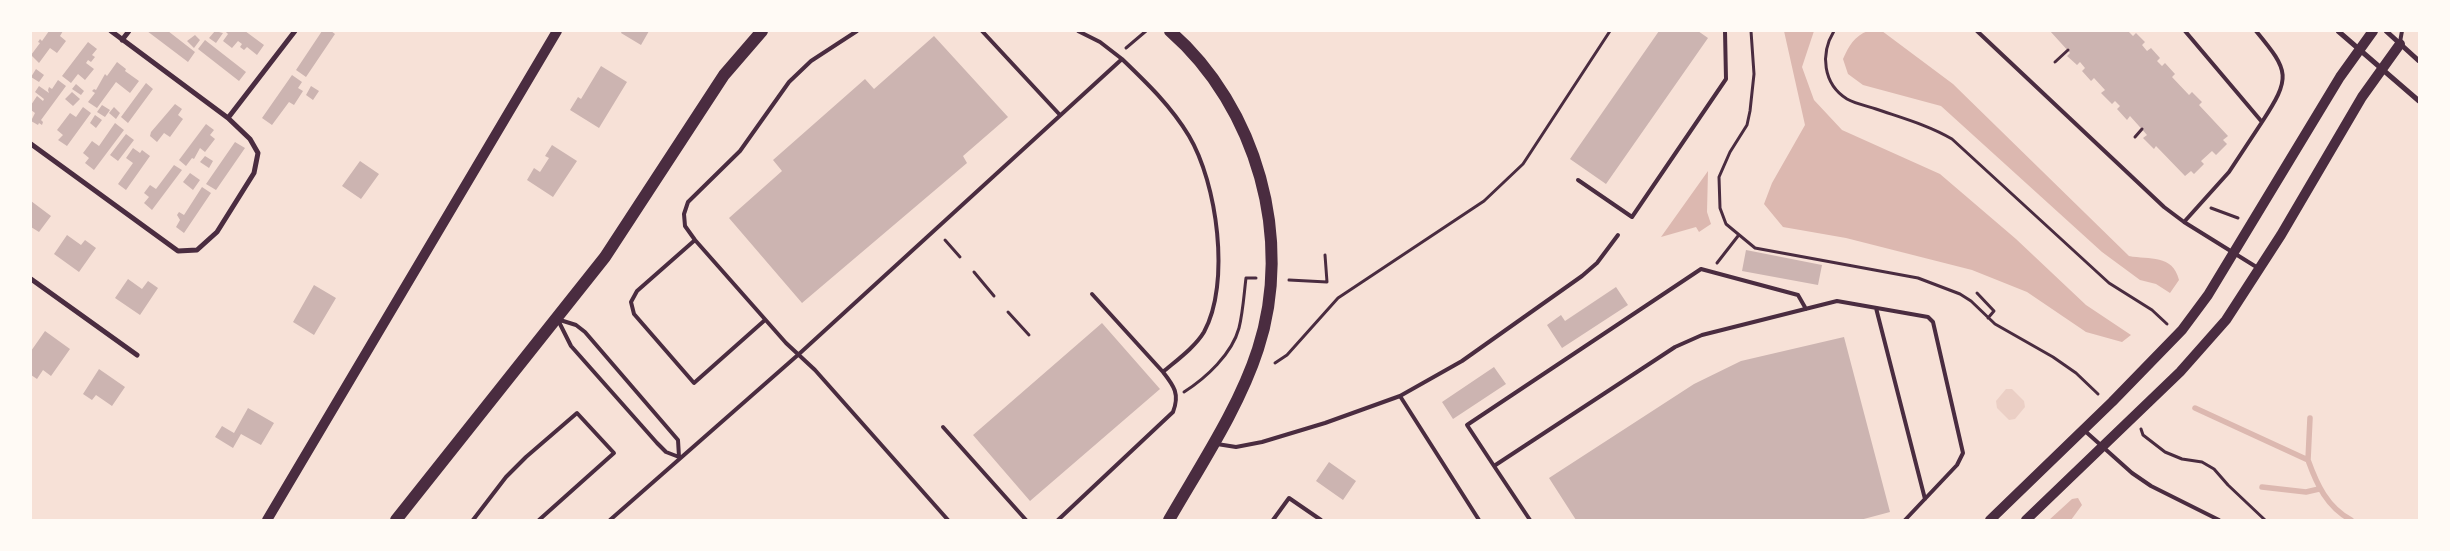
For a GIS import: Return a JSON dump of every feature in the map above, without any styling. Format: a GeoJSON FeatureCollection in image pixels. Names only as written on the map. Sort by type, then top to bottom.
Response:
{"type":"FeatureCollection","features":[{"type":"Feature","properties":{"kind":"main road"},"geometry":{"type":"LineString","coordinates":[[267,520],[557,31]]}},
{"type":"Feature","properties":{"kind":"main road"},"geometry":{"type":"LineString","coordinates":[[396,520],[605,257],[724,75],[762,31]]}},
{"type":"Feature","properties":{"kind":"main road"},"geometry":{"type":"LineString","coordinates":[[1169,520],[1250,373],[1259,348],[1265,322],[1271,279],[1270,228],[1260,176],[1242,126],[1212,78],[1194,55],[1170,31]]}},
{"type":"Feature","properties":{"kind":"main road"},"geometry":{"type":"LineString","coordinates":[[1990,520],[2182,330],[2208,296],[2359,49],[2373,31]]}},
{"type":"Feature","properties":{"kind":"main road"},"geometry":{"type":"LineString","coordinates":[[2026,520],[2209,341],[2260,269],[2362,97],[2400,44]]}},
{"type":"Feature","properties":{"kind":"street"},"geometry":{"type":"LineString","coordinates":[[31,144],[178,251],[198,250],[216,232],[254,173],[258,152],[250,140],[228,118],[111,31]]}},
{"type":"Feature","properties":{"kind":"street"},"geometry":{"type":"LineString","coordinates":[[122,40],[128,31]]}},
{"type":"Feature","properties":{"kind":"street"},"geometry":{"type":"LineString","coordinates":[[228,118],[294,31]]}},
{"type":"Feature","properties":{"kind":"street"},"geometry":{"type":"LineString","coordinates":[[2338,31],[2419,101]]}},
{"type":"Feature","properties":{"kind":"street"},"geometry":{"type":"LineString","coordinates":[[2386,31],[2419,61]]}},
{"type":"Feature","properties":{"kind":"street"},"geometry":{"type":"LineString","coordinates":[[31,279],[137,355]]}},
{"type":"Feature","properties":{"kind":"lane"},"geometry":{"type":"LineString","coordinates":[[857,31],[811,61],[789,82],[740,151],[688,202],[684,214],[686,226],[695,240],[765,320],[815,370],[948,520]]}},
{"type":"Feature","properties":{"kind":"lane"},"geometry":{"type":"LineString","coordinates":[[982,31],[1060,115]]}},
{"type":"Feature","properties":{"kind":"lane"},"geometry":{"type":"LineString","coordinates":[[1078,31],[1100,42],[1122,59],[1159,94],[1190,138],[1202,167],[1215,220],[1218,245],[1216,297],[1203,334],[1163,372]]}},
{"type":"Feature","properties":{"kind":"lane"},"geometry":{"type":"LineString","coordinates":[[1578,180],[1632,217],[1726,79],[1724,31]]}},
{"type":"Feature","properties":{"kind":"lane"},"geometry":{"type":"LineString","coordinates":[[1977,31],[2164,208],[2260,269]]}},
{"type":"Feature","properties":{"kind":"lane"},"geometry":{"type":"LineString","coordinates":[[2185,31],[2262,122]]}},
{"type":"Feature","properties":{"kind":"lane"},"geometry":{"type":"LineString","coordinates":[[2184,222],[2229,172],[2262,122],[2282,87],[2284,72],[2277,56],[2256,31]]}},
{"type":"Feature","properties":{"kind":"lane"},"geometry":{"type":"LineString","coordinates":[[2400,44],[2402,31]]}},
{"type":"Feature","properties":{"kind":"lane"},"geometry":{"type":"LineString","coordinates":[[610,520],[679,457],[799,354],[1122,59]]}},
{"type":"Feature","properties":{"kind":"lane"},"geometry":{"type":"LineString","coordinates":[[1213,443],[1236,447],[1262,442],[1325,423],[1400,396],[1462,361],[1582,276],[1597,263],[1618,235]]}},
{"type":"Feature","properties":{"kind":"lane"},"geometry":{"type":"LineString","coordinates":[[695,240],[637,291],[631,302],[634,314],[694,383],[765,320]]}},
{"type":"Feature","properties":{"kind":"lane"},"geometry":{"type":"LineString","coordinates":[[1530,520],[1467,425],[1701,269],[1798,295],[1806,308]]}},
{"type":"Feature","properties":{"kind":"lane"},"geometry":{"type":"LineString","coordinates":[[1058,520],[1173,412],[1178,396],[1175,387],[1163,372],[1092,294]]}},
{"type":"Feature","properties":{"kind":"lane"},"geometry":{"type":"LineString","coordinates":[[1494,466],[1675,347],[1702,335],[1837,300],[1928,317],[1933,322],[1963,453],[1957,465],[1904,520]]}},
{"type":"Feature","properties":{"kind":"lane"},"geometry":{"type":"LineString","coordinates":[[1876,308],[1925,499]]}},
{"type":"Feature","properties":{"kind":"lane"},"geometry":{"type":"LineString","coordinates":[[557,319],[576,326],[585,332],[678,440],[679,457]]}},
{"type":"Feature","properties":{"kind":"lane"},"geometry":{"type":"LineString","coordinates":[[557,319],[571,346],[583,360],[666,452],[679,457]]}},
{"type":"Feature","properties":{"kind":"lane"},"geometry":{"type":"LineString","coordinates":[[1400,396],[1479,520]]}},
{"type":"Feature","properties":{"kind":"lane"},"geometry":{"type":"LineString","coordinates":[[473,520],[506,477],[526,456],[577,413],[614,453],[539,520]]}},
{"type":"Feature","properties":{"kind":"lane"},"geometry":{"type":"LineString","coordinates":[[943,428],[1026,520]]}},
{"type":"Feature","properties":{"kind":"lane"},"geometry":{"type":"LineString","coordinates":[[2084,429],[2132,473],[2151,486],[2219,520]]}},
{"type":"Feature","properties":{"kind":"lane"},"geometry":{"type":"LineString","coordinates":[[1273,520],[1289,498],[1321,520]]}},
{"type":"Feature","properties":{"kind":"path"},"geometry":{"type":"LineString","coordinates":[[1124,50],[1146,31]]}},
{"type":"Feature","properties":{"kind":"path"},"geometry":{"type":"LineString","coordinates":[[1275,363],[1287,355],[1338,298],[1484,201],[1523,164],[1610,31]]}},
{"type":"Feature","properties":{"kind":"path"},"geometry":{"type":"LineString","coordinates":[[1751,31],[1754,74],[1750,111],[1747,124],[1730,152],[1719,177],[1718,194],[1726,224],[1738,236],[1755,248],[1918,278],[1940,285],[1972,301],[1994,324],[2076,373],[2098,394]]}},
{"type":"Feature","properties":{"kind":"path"},"geometry":{"type":"LineString","coordinates":[[1834,31],[1825,52],[1825,66],[1830,81],[1838,92],[1858,103],[1920,124],[1952,139],[2109,283],[2152,310],[2167,324]]}},
{"type":"Feature","properties":{"kind":"path"},"geometry":{"type":"LineString","coordinates":[[2055,62],[2068,50]]}},
{"type":"Feature","properties":{"kind":"path"},"geometry":{"type":"LineString","coordinates":[[2135,137],[2142,129]]}},
{"type":"Feature","properties":{"kind":"path"},"geometry":{"type":"LineString","coordinates":[[2211,208],[2238,218]]}},
{"type":"Feature","properties":{"kind":"path"},"geometry":{"type":"LineString","coordinates":[[1717,263],[1738,236]]}},
{"type":"Feature","properties":{"kind":"path"},"geometry":{"type":"LineString","coordinates":[[945,240],[960,257]]}},
{"type":"Feature","properties":{"kind":"path"},"geometry":{"type":"LineString","coordinates":[[1289,280],[1327,282],[1325,255]]}},
{"type":"Feature","properties":{"kind":"path"},"geometry":{"type":"LineString","coordinates":[[974,272],[994,296]]}},
{"type":"Feature","properties":{"kind":"path"},"geometry":{"type":"LineString","coordinates":[[1178,396],[1205,376],[1230,348],[1239,329],[1246,278],[1257,278]]}},
{"type":"Feature","properties":{"kind":"path"},"geometry":{"type":"LineString","coordinates":[[1977,293],[1994,311],[1988,318]]}},
{"type":"Feature","properties":{"kind":"path"},"geometry":{"type":"LineString","coordinates":[[1008,312],[1029,335]]}},
{"type":"Feature","properties":{"kind":"path"},"geometry":{"type":"LineString","coordinates":[[2141,429],[2143,435],[2164,452],[2182,459],[2202,462],[2214,469],[2265,520]]}},
{"type":"Feature","properties":{"kind":"shaded area"},"geometry":{"type":"Polygon","coordinates":[[[1784,31],[1814,31],[1802,67],[1814,100],[1842,130],[1940,174],[2016,239],[2086,305],[2131,335],[2122,342],[2086,332],[2027,292],[1972,270],[1846,238],[1783,227],[1764,204],[1772,183],[1805,125],[1784,31]]]}},
{"type":"Feature","properties":{"kind":"shaded area"},"geometry":{"type":"Polygon","coordinates":[[[1868,31],[1882,31],[1953,84],[2129,256],[2159,260],[2171,266],[2179,280],[2170,293],[2156,284],[2140,280],[2102,252],[1941,106],[1863,85],[1848,74],[1843,59],[1847,50],[1852,42],[1868,31]]]}},
{"type":"Feature","properties":{"kind":"shaded area"},"geometry":{"type":"Polygon","coordinates":[[[1708,171],[1707,212],[1711,224],[1699,232],[1696,227],[1661,237],[1708,171]]]}},
{"type":"Feature","properties":{"kind":"shaded area"},"geometry":{"type":"Polygon","coordinates":[[[2006,389],[2012,389],[2024,401],[2025,407],[2015,419],[2009,420],[1997,408],[1996,401],[2006,389]]]}},
{"type":"Feature","properties":{"kind":"shaded area"},"geometry":{"type":"Polygon","coordinates":[[[2078,498],[2082,505],[2071,520],[2049,520],[2072,499],[2078,498]]]}},
{"type":"Feature","properties":{"kind":"building"},"geometry":{"type":"Polygon","coordinates":[[[49,31],[63,31],[60,36],[66,41],[57,53],[50,48],[39,63],[31,55],[40,43],[38,42],[40,39],[42,41],[49,31]]]}},
{"type":"Feature","properties":{"kind":"building"},"geometry":{"type":"Polygon","coordinates":[[[147,31],[168,31],[195,52],[188,62],[147,31]]]}},
{"type":"Feature","properties":{"kind":"building"},"geometry":{"type":"Polygon","coordinates":[[[215,31],[223,33],[216,43],[209,38],[215,31]]]}},
{"type":"Feature","properties":{"kind":"building"},"geometry":{"type":"Polygon","coordinates":[[[225,31],[245,31],[264,45],[257,55],[247,47],[244,50],[240,47],[242,44],[238,41],[232,48],[223,41],[228,34],[225,31]]]}},
{"type":"Feature","properties":{"kind":"building"},"geometry":{"type":"Polygon","coordinates":[[[322,31],[331,31],[335,34],[306,77],[296,70],[322,31]]]}},
{"type":"Feature","properties":{"kind":"building"},"geometry":{"type":"Polygon","coordinates":[[[622,31],[649,31],[641,45],[621,33],[622,31]]]}},
{"type":"Feature","properties":{"kind":"building"},"geometry":{"type":"Polygon","coordinates":[[[1659,31],[1698,31],[1708,38],[1606,184],[1570,159],[1659,31]]]}},
{"type":"Feature","properties":{"kind":"building"},"geometry":{"type":"Polygon","coordinates":[[[2050,31],[2128,31],[2133,36],[2136,33],[2145,42],[2142,45],[2147,51],[2151,48],[2160,58],[2157,61],[2162,66],[2165,63],[2175,74],[2172,77],[2189,95],[2192,92],[2202,102],[2199,105],[2228,136],[2223,140],[2227,144],[2216,155],[2212,151],[2201,161],[2204,164],[2194,174],[2191,171],[2185,176],[2156,146],[2154,149],[2143,138],[2147,135],[2130,116],[2127,120],[2117,109],[2120,106],[2115,101],[2112,104],[2101,93],[2105,90],[2094,78],[2091,81],[2082,71],[2085,68],[2080,62],[2077,65],[2067,56],[2070,53],[2050,31]]]}},
{"type":"Feature","properties":{"kind":"building"},"geometry":{"type":"Polygon","coordinates":[[[195,35],[200,40],[194,48],[187,41],[195,35]]]}},
{"type":"Feature","properties":{"kind":"building"},"geometry":{"type":"Polygon","coordinates":[[[934,36],[1008,117],[963,156],[967,163],[802,303],[729,218],[782,171],[773,160],[865,79],[874,89],[934,36]]]}},
{"type":"Feature","properties":{"kind":"building"},"geometry":{"type":"Polygon","coordinates":[[[205,40],[246,72],[239,81],[198,49],[205,40]]]}},
{"type":"Feature","properties":{"kind":"building"},"geometry":{"type":"Polygon","coordinates":[[[88,42],[97,49],[92,55],[95,57],[91,62],[88,60],[86,63],[94,69],[85,80],[78,74],[71,83],[62,76],[88,42]]]}},
{"type":"Feature","properties":{"kind":"building"},"geometry":{"type":"Polygon","coordinates":[[[117,62],[126,69],[125,71],[139,81],[130,93],[116,82],[97,108],[88,102],[95,93],[92,91],[96,90],[105,74],[107,76],[117,62]]]}},
{"type":"Feature","properties":{"kind":"building"},"geometry":{"type":"Polygon","coordinates":[[[601,66],[627,82],[599,128],[570,110],[578,97],[581,99],[601,66]]]}},
{"type":"Feature","properties":{"kind":"building"},"geometry":{"type":"Polygon","coordinates":[[[36,69],[44,75],[39,82],[31,77],[36,69]]]}},
{"type":"Feature","properties":{"kind":"building"},"geometry":{"type":"Polygon","coordinates":[[[292,75],[302,82],[298,88],[303,91],[294,105],[289,102],[272,125],[262,118],[292,75]]]}},
{"type":"Feature","properties":{"kind":"building"},"geometry":{"type":"Polygon","coordinates":[[[58,80],[66,86],[41,120],[43,122],[42,125],[39,123],[38,125],[31,121],[35,113],[31,110],[31,105],[37,96],[43,101],[44,99],[35,92],[39,86],[49,93],[49,87],[52,89],[58,80]]]}},
{"type":"Feature","properties":{"kind":"building"},"geometry":{"type":"Polygon","coordinates":[[[146,83],[153,89],[128,123],[121,117],[146,83]]]}},
{"type":"Feature","properties":{"kind":"building"},"geometry":{"type":"Polygon","coordinates":[[[76,84],[84,91],[81,95],[72,89],[76,84]]]}},
{"type":"Feature","properties":{"kind":"building"},"geometry":{"type":"Polygon","coordinates":[[[311,86],[319,91],[313,100],[306,95],[311,86]]]}},
{"type":"Feature","properties":{"kind":"building"},"geometry":{"type":"Polygon","coordinates":[[[72,92],[80,99],[73,106],[65,99],[72,92]]]}},
{"type":"Feature","properties":{"kind":"building"},"geometry":{"type":"Polygon","coordinates":[[[175,104],[182,109],[178,115],[183,119],[170,137],[164,133],[157,142],[150,136],[151,132],[175,104]]]}},
{"type":"Feature","properties":{"kind":"building"},"geometry":{"type":"Polygon","coordinates":[[[102,105],[110,110],[105,117],[97,112],[102,105]]]}},
{"type":"Feature","properties":{"kind":"building"},"geometry":{"type":"Polygon","coordinates":[[[83,107],[91,113],[67,146],[58,140],[63,135],[57,130],[70,113],[76,117],[83,107]]]}},
{"type":"Feature","properties":{"kind":"building"},"geometry":{"type":"Polygon","coordinates":[[[114,107],[120,113],[116,119],[109,113],[114,107]]]}},
{"type":"Feature","properties":{"kind":"building"},"geometry":{"type":"Polygon","coordinates":[[[95,115],[102,120],[96,128],[90,123],[95,115]]]}},
{"type":"Feature","properties":{"kind":"building"},"geometry":{"type":"Polygon","coordinates":[[[115,123],[124,130],[94,170],[85,163],[89,158],[83,153],[92,141],[99,146],[115,123]]]}},
{"type":"Feature","properties":{"kind":"building"},"geometry":{"type":"Polygon","coordinates":[[[206,124],[214,130],[210,135],[215,139],[205,152],[200,148],[194,159],[192,158],[186,166],[179,160],[206,124]]]}},
{"type":"Feature","properties":{"kind":"building"},"geometry":{"type":"Polygon","coordinates":[[[126,134],[134,140],[118,161],[110,155],[126,134]]]}},
{"type":"Feature","properties":{"kind":"building"},"geometry":{"type":"Polygon","coordinates":[[[235,142],[245,148],[216,190],[206,184],[235,142]]]}},
{"type":"Feature","properties":{"kind":"building"},"geometry":{"type":"Polygon","coordinates":[[[552,145],[577,161],[553,197],[527,180],[534,168],[540,172],[549,158],[545,156],[552,145]]]}},
{"type":"Feature","properties":{"kind":"building"},"geometry":{"type":"Polygon","coordinates":[[[133,148],[140,153],[142,150],[150,156],[126,190],[118,184],[133,163],[126,158],[133,148]]]}},
{"type":"Feature","properties":{"kind":"building"},"geometry":{"type":"Polygon","coordinates":[[[205,156],[213,161],[209,168],[200,162],[205,156]]]}},
{"type":"Feature","properties":{"kind":"building"},"geometry":{"type":"Polygon","coordinates":[[[360,161],[379,174],[361,199],[342,186],[360,161]]]}},
{"type":"Feature","properties":{"kind":"building"},"geometry":{"type":"Polygon","coordinates":[[[174,165],[182,170],[152,210],[144,203],[149,197],[144,193],[150,185],[156,189],[174,165]]]}},
{"type":"Feature","properties":{"kind":"building"},"geometry":{"type":"Polygon","coordinates":[[[190,173],[200,180],[193,190],[183,182],[190,173]]]}},
{"type":"Feature","properties":{"kind":"building"},"geometry":{"type":"Polygon","coordinates":[[[202,187],[211,193],[184,233],[176,227],[180,220],[177,215],[179,212],[184,215],[202,187]]]}},
{"type":"Feature","properties":{"kind":"building"},"geometry":{"type":"Polygon","coordinates":[[[31,201],[51,216],[39,232],[31,227],[31,201]]]}},
{"type":"Feature","properties":{"kind":"building"},"geometry":{"type":"Polygon","coordinates":[[[67,235],[81,245],[85,240],[96,248],[79,272],[54,254],[67,235]]]}},
{"type":"Feature","properties":{"kind":"building"},"geometry":{"type":"Polygon","coordinates":[[[1746,250],[1822,265],[1818,285],[1742,271],[1746,250]]]}},
{"type":"Feature","properties":{"kind":"building"},"geometry":{"type":"Polygon","coordinates":[[[128,279],[142,289],[148,281],[158,288],[140,315],[115,298],[128,279]]]}},
{"type":"Feature","properties":{"kind":"building"},"geometry":{"type":"Polygon","coordinates":[[[314,285],[336,298],[314,335],[293,322],[314,285]]]}},
{"type":"Feature","properties":{"kind":"building"},"geometry":{"type":"Polygon","coordinates":[[[1616,287],[1628,305],[1562,348],[1547,325],[1561,315],[1565,321],[1616,287]]]}},
{"type":"Feature","properties":{"kind":"building"},"geometry":{"type":"Polygon","coordinates":[[[1102,323],[1160,389],[1030,501],[973,435],[1102,323]]]}},
{"type":"Feature","properties":{"kind":"building"},"geometry":{"type":"Polygon","coordinates":[[[45,331],[70,349],[51,376],[43,370],[37,379],[31,375],[31,351],[45,331]]]}},
{"type":"Feature","properties":{"kind":"building"},"geometry":{"type":"Polygon","coordinates":[[[1844,337],[1890,512],[1860,520],[1576,520],[1549,478],[1694,384],[1741,361],[1844,337]]]}},
{"type":"Feature","properties":{"kind":"building"},"geometry":{"type":"Polygon","coordinates":[[[1494,367],[1506,384],[1453,419],[1442,402],[1494,367]]]}},
{"type":"Feature","properties":{"kind":"building"},"geometry":{"type":"Polygon","coordinates":[[[99,369],[125,387],[112,406],[96,395],[92,400],[83,394],[99,369]]]}},
{"type":"Feature","properties":{"kind":"building"},"geometry":{"type":"Polygon","coordinates":[[[248,408],[274,423],[261,445],[241,434],[233,448],[215,437],[222,426],[234,433],[248,408]]]}},
{"type":"Feature","properties":{"kind":"building"},"geometry":{"type":"Polygon","coordinates":[[[1329,462],[1356,481],[1343,500],[1316,481],[1329,462]]]}},
{"type":"Feature","properties":{"kind":"waterway"},"geometry":{"type":"LineString","coordinates":[[2195,408],[2308,460],[2315,478],[2329,502],[2335,509],[2351,520]]}},
{"type":"Feature","properties":{"kind":"waterway"},"geometry":{"type":"LineString","coordinates":[[2308,460],[2310,418]]}},
{"type":"Feature","properties":{"kind":"waterway"},"geometry":{"type":"LineString","coordinates":[[2262,487],[2306,492],[2319,489]]}}]}
